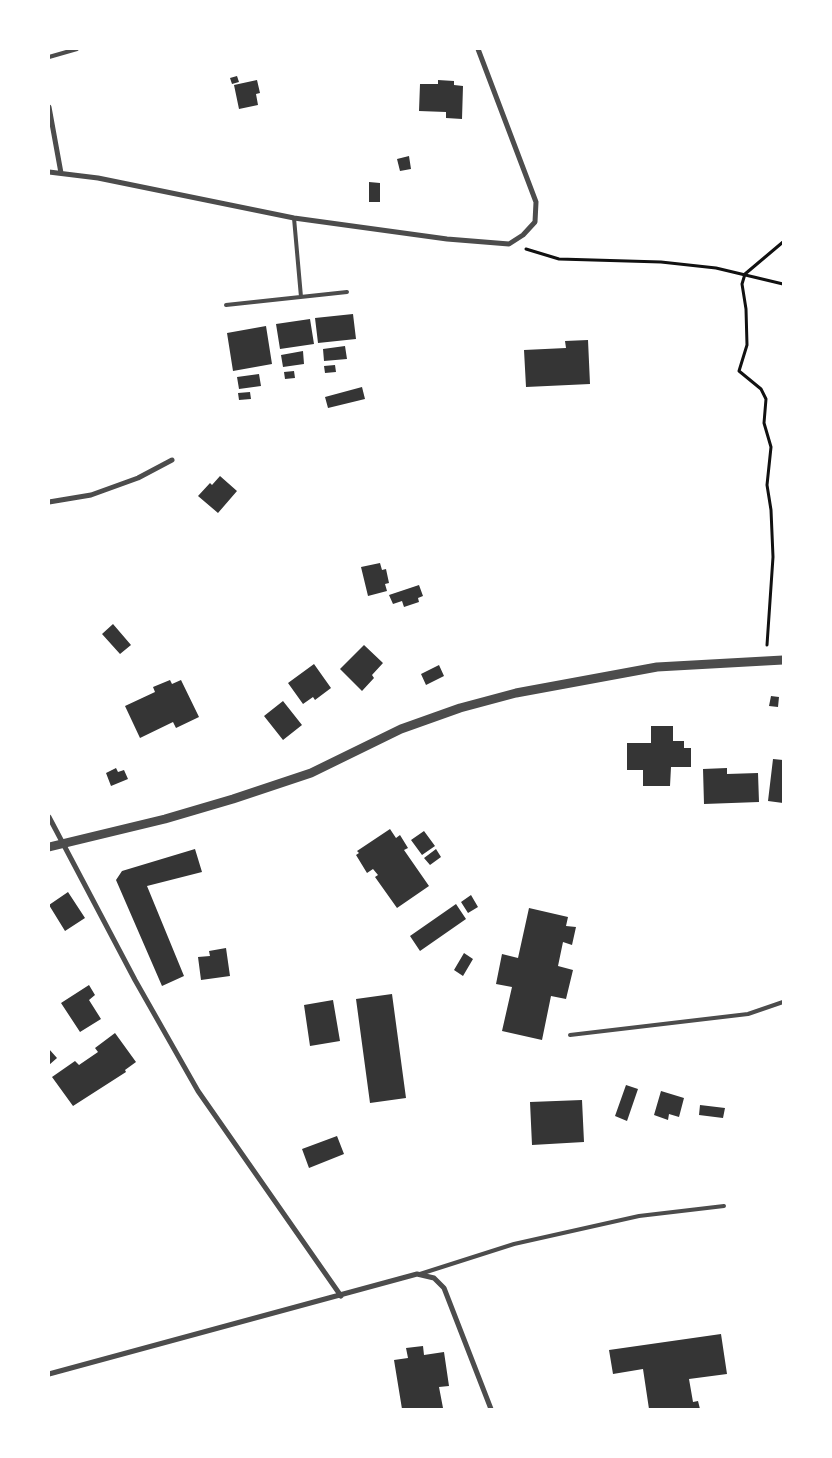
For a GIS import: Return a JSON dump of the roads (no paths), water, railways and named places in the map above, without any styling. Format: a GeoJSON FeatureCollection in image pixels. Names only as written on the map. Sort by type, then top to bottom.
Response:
{"type":"FeatureCollection","features":[{"type":"Feature","properties":{"kind":"street"},"geometry":{"type":"LineString","coordinates":[[49,172],[98,178],[294,218],[447,239],[509,244],[523,235],[535,222],[536,202],[478,49]]}},
{"type":"Feature","properties":{"kind":"street"},"geometry":{"type":"LineString","coordinates":[[49,107],[61,173]]}},
{"type":"Feature","properties":{"kind":"street"},"geometry":{"type":"LineString","coordinates":[[49,502],[91,494],[138,478],[172,460]]}},
{"type":"Feature","properties":{"kind":"street"},"geometry":{"type":"LineString","coordinates":[[49,847],[233,799],[311,772],[401,729],[460,708],[516,693],[657,667],[783,660]]}},
{"type":"Feature","properties":{"kind":"street"},"geometry":{"type":"LineString","coordinates":[[49,817],[135,980],[198,1091],[341,1296]]}},
{"type":"Feature","properties":{"kind":"street"},"geometry":{"type":"LineString","coordinates":[[49,1374],[417,1274],[434,1278],[444,1288],[491,1409]]}},
{"type":"Feature","properties":{"kind":"lane"},"geometry":{"type":"LineString","coordinates":[[49,57],[77,49]]}},
{"type":"Feature","properties":{"kind":"lane"},"geometry":{"type":"LineString","coordinates":[[294,218],[301,297]]}},
{"type":"Feature","properties":{"kind":"lane"},"geometry":{"type":"LineString","coordinates":[[226,305],[347,292]]}},
{"type":"Feature","properties":{"kind":"lane"},"geometry":{"type":"LineString","coordinates":[[570,1035],[748,1014],[783,1002]]}},
{"type":"Feature","properties":{"kind":"lane"},"geometry":{"type":"LineString","coordinates":[[417,1274],[514,1244],[639,1216],[724,1206]]}}]}
